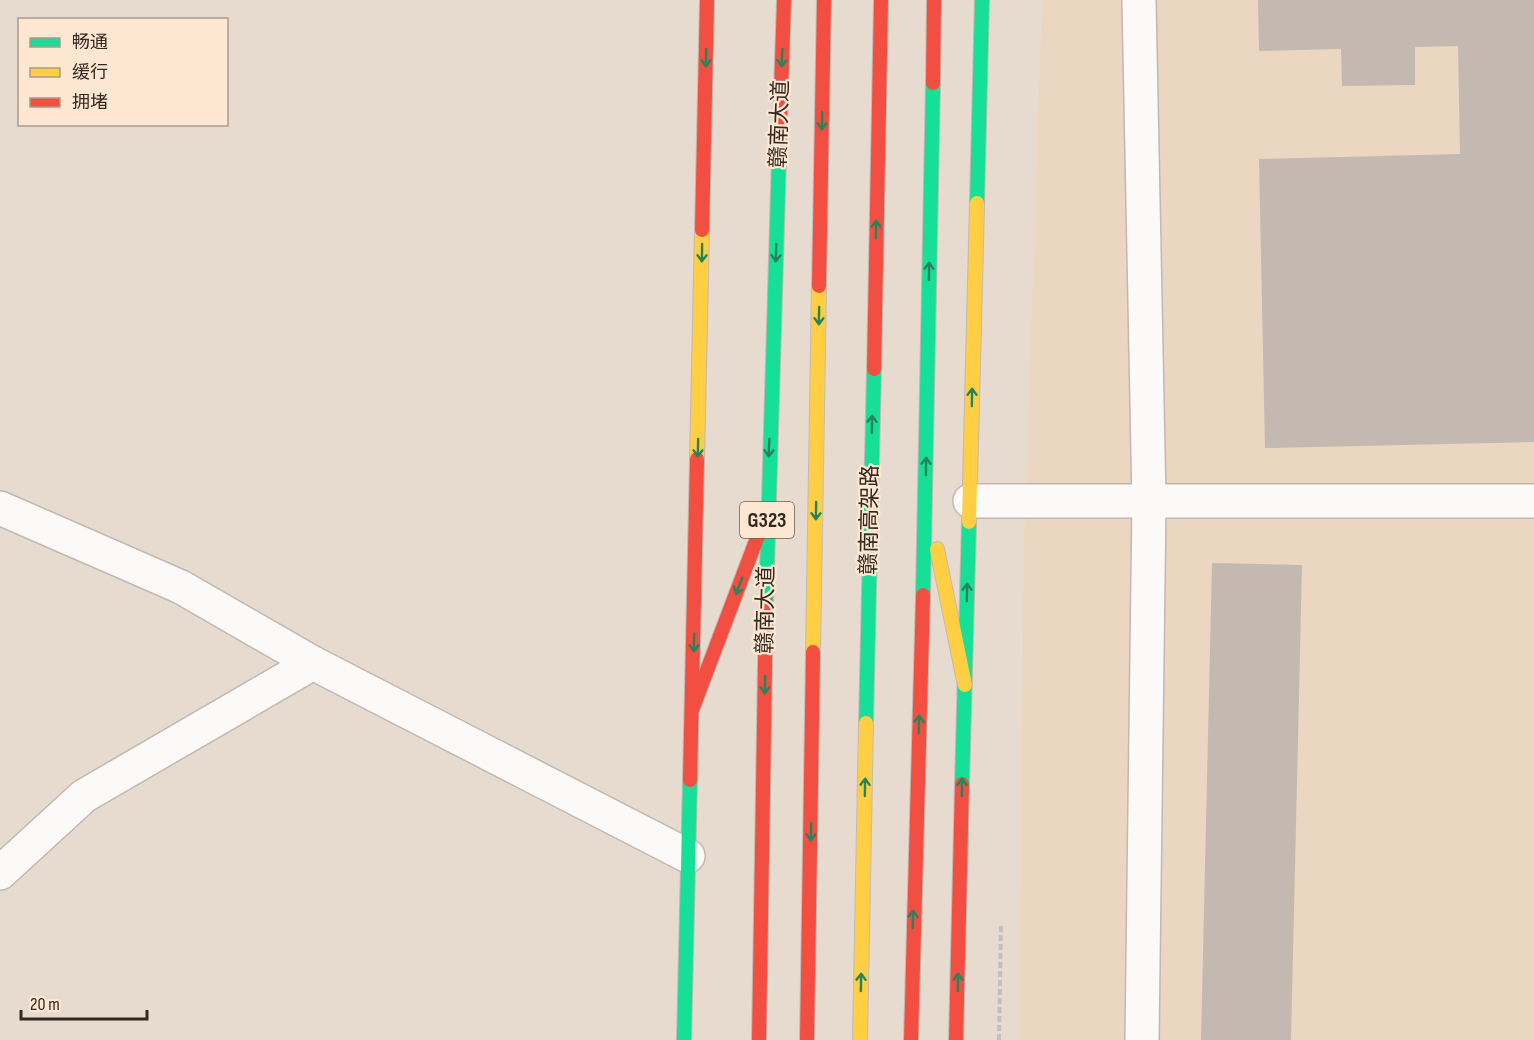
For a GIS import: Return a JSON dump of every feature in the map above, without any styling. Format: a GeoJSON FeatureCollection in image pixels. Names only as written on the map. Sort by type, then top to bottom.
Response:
{"type":"FeatureCollection","features":[{"type":"Feature","properties":{"kind":"main road"},"geometry":{"type":"LineString","coordinates":[[684,1040],[707,0]]}},
{"type":"Feature","properties":{"kind":"main road","name":"赣南大道"},"geometry":{"type":"LineString","coordinates":[[759,1040],[767,512],[784,0]]}},
{"type":"Feature","properties":{"kind":"main road"},"geometry":{"type":"LineString","coordinates":[[807,1040],[824,0]]}},
{"type":"Feature","properties":{"kind":"main road","name":"赣南高架路"},"geometry":{"type":"LineString","coordinates":[[860,1040],[881,0]]}},
{"type":"Feature","properties":{"kind":"main road"},"geometry":{"type":"LineString","coordinates":[[911,1040],[926,495],[934,0]]}},
{"type":"Feature","properties":{"kind":"main road"},"geometry":{"type":"LineString","coordinates":[[956,1040],[982,0]]}},
{"type":"Feature","properties":{"kind":"main road"},"geometry":{"type":"LineString","coordinates":[[926,495],[965,685]]}},
{"type":"Feature","properties":{"kind":"main road"},"geometry":{"type":"LineString","coordinates":[[692,710],[767,512]]}},
{"type":"Feature","properties":{"kind":"street"},"geometry":{"type":"LineString","coordinates":[[1139,0],[1149,502],[1142,1040]]}},
{"type":"Feature","properties":{"kind":"street"},"geometry":{"type":"LineString","coordinates":[[970,501],[1534,501]]}},
{"type":"Feature","properties":{"kind":"street"},"geometry":{"type":"LineString","coordinates":[[0,508],[181,587],[313,663],[688,856]]}},
{"type":"Feature","properties":{"kind":"street"},"geometry":{"type":"LineString","coordinates":[[0,873],[84,796],[313,663]]}},
{"type":"Feature","properties":{"kind":"shaded area"},"geometry":{"type":"Polygon","coordinates":[[[1042,0],[1534,0],[1534,1040],[1019,1040],[1024,548],[1042,0]]]}},
{"type":"Feature","properties":{"kind":"building"},"geometry":{"type":"Polygon","coordinates":[[[1258,0],[1534,0],[1534,442],[1265,448],[1259,159],[1460,154],[1458,46],[1415,47],[1415,85],[1342,86],[1341,49],[1259,51],[1258,0]]]}},
{"type":"Feature","properties":{"kind":"building"},"geometry":{"type":"Polygon","coordinates":[[[1212,563],[1302,565],[1291,1040],[1201,1040],[1212,563]]]}},
{"type":"Feature","properties":{"kind":"traffic: fast"},"geometry":{"type":"LineString","coordinates":[[977,203],[982,0]]}},
{"type":"Feature","properties":{"kind":"traffic: fast"},"geometry":{"type":"LineString","coordinates":[[923,595],[933,83]]}},
{"type":"Feature","properties":{"kind":"traffic: fast"},"geometry":{"type":"LineString","coordinates":[[766,602],[780,122]]}},
{"type":"Feature","properties":{"kind":"traffic: fast"},"geometry":{"type":"LineString","coordinates":[[866,723],[874,369]]}},
{"type":"Feature","properties":{"kind":"traffic: fast"},"geometry":{"type":"LineString","coordinates":[[962,784],[969,522]]}},
{"type":"Feature","properties":{"kind":"traffic: fast"},"geometry":{"type":"LineString","coordinates":[[684,1040],[690,780]]}},
{"type":"Feature","properties":{"kind":"traffic: slow"},"geometry":{"type":"LineString","coordinates":[[969,522],[977,203]]}},
{"type":"Feature","properties":{"kind":"traffic: slow"},"geometry":{"type":"LineString","coordinates":[[697,459],[702,230]]}},
{"type":"Feature","properties":{"kind":"traffic: slow"},"geometry":{"type":"LineString","coordinates":[[813,652],[819,286]]}},
{"type":"Feature","properties":{"kind":"traffic: slow"},"geometry":{"type":"LineString","coordinates":[[937,549],[965,685]]}},
{"type":"Feature","properties":{"kind":"traffic: slow"},"geometry":{"type":"LineString","coordinates":[[860,1040],[866,723]]}},
{"type":"Feature","properties":{"kind":"traffic: jam"},"geometry":{"type":"LineString","coordinates":[[702,230],[707,0]]}},
{"type":"Feature","properties":{"kind":"traffic: jam"},"geometry":{"type":"LineString","coordinates":[[780,122],[784,0]]}},
{"type":"Feature","properties":{"kind":"traffic: jam"},"geometry":{"type":"LineString","coordinates":[[819,286],[824,0]]}},
{"type":"Feature","properties":{"kind":"traffic: jam"},"geometry":{"type":"LineString","coordinates":[[874,369],[881,0]]}},
{"type":"Feature","properties":{"kind":"traffic: jam"},"geometry":{"type":"LineString","coordinates":[[933,83],[934,0]]}},
{"type":"Feature","properties":{"kind":"traffic: jam"},"geometry":{"type":"LineString","coordinates":[[690,780],[697,459]]}},
{"type":"Feature","properties":{"kind":"traffic: jam"},"geometry":{"type":"LineString","coordinates":[[692,710],[759,533]]}},
{"type":"Feature","properties":{"kind":"traffic: jam"},"geometry":{"type":"LineString","coordinates":[[911,1040],[923,595]]}},
{"type":"Feature","properties":{"kind":"traffic: jam"},"geometry":{"type":"LineString","coordinates":[[759,1040],[766,602]]}},
{"type":"Feature","properties":{"kind":"traffic: jam"},"geometry":{"type":"LineString","coordinates":[[807,1040],[813,652]]}},
{"type":"Feature","properties":{"kind":"traffic: jam"},"geometry":{"type":"LineString","coordinates":[[956,1040],[962,784]]}}]}
